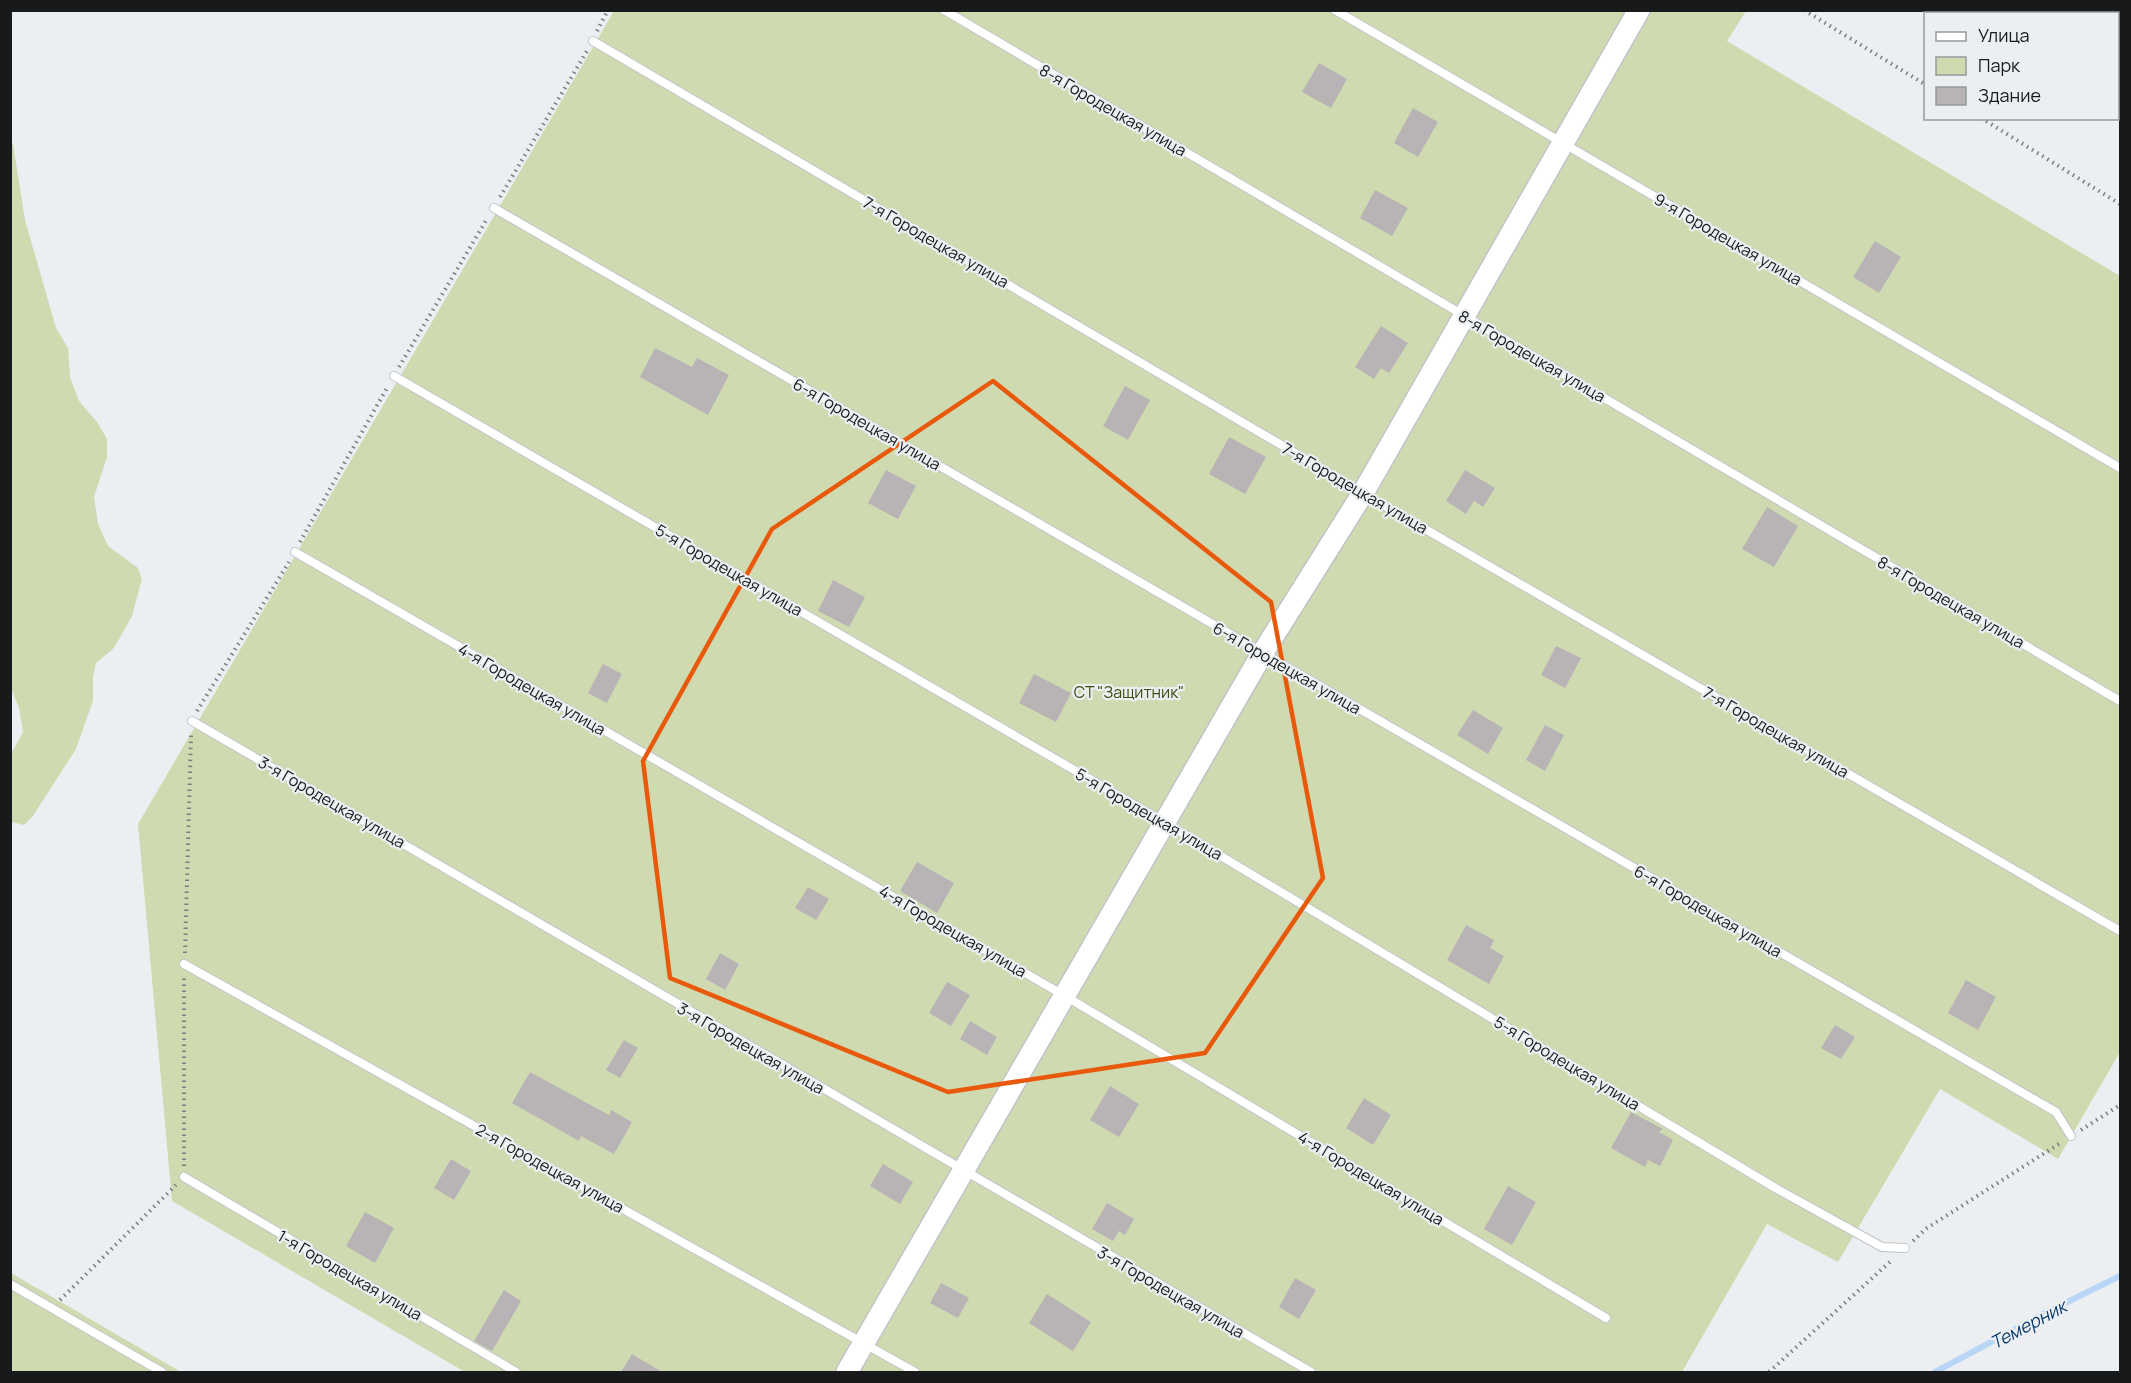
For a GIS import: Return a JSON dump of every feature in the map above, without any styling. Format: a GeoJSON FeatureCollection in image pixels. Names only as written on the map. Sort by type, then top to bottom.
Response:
{"type":"FeatureCollection","features":[{"type":"Feature","properties":{"kind":"street"},"geometry":{"type":"LineString","coordinates":[[847,1372],[1262,654],[1362,493],[1639,10]]}},
{"type":"Feature","properties":{"kind":"lane","name":"8-я Городецкая улица"},"geometry":{"type":"LineString","coordinates":[[944,10],[2121,701]]}},
{"type":"Feature","properties":{"kind":"lane","name":"9-я Городецкая улица"},"geometry":{"type":"LineString","coordinates":[[1335,10],[2121,468]]}},
{"type":"Feature","properties":{"kind":"lane","name":"7-я Городецкая улица"},"geometry":{"type":"LineString","coordinates":[[593,41],[1362,493],[2121,931]]}},
{"type":"Feature","properties":{"kind":"lane","name":"6-я Городецкая улица"},"geometry":{"type":"LineString","coordinates":[[494,208],[2056,1112],[2071,1137]]}},
{"type":"Feature","properties":{"kind":"lane","name":"5-я Городецкая улица"},"geometry":{"type":"LineString","coordinates":[[394,376],[1164,822],[1777,1189],[1882,1247],[1905,1248]]}},
{"type":"Feature","properties":{"kind":"lane","name":"4-я Городецкая улица"},"geometry":{"type":"LineString","coordinates":[[295,552],[1065,996],[1606,1318]]}},
{"type":"Feature","properties":{"kind":"lane","name":"3-я Городецкая улица"},"geometry":{"type":"LineString","coordinates":[[192,721],[1311,1372]]}},
{"type":"Feature","properties":{"kind":"lane","name":"2-я Городецкая улица"},"geometry":{"type":"LineString","coordinates":[[184,964],[915,1372]]}},
{"type":"Feature","properties":{"kind":"lane","name":"1-я Городецкая улица"},"geometry":{"type":"LineString","coordinates":[[184,1177],[516,1372]]}},
{"type":"Feature","properties":{"kind":"lane"},"geometry":{"type":"LineString","coordinates":[[10,1284],[162,1372]]}},
{"type":"Feature","properties":{"kind":"path"},"geometry":{"type":"LineString","coordinates":[[1804,10],[1924,84]]}},
{"type":"Feature","properties":{"kind":"path"},"geometry":{"type":"LineString","coordinates":[[1983,120],[2121,204]]}},
{"type":"Feature","properties":{"kind":"path"},"geometry":{"type":"LineString","coordinates":[[1768,1372],[1927,1228],[2121,1105]]}},
{"type":"Feature","properties":{"kind":"path"},"geometry":{"type":"LineString","coordinates":[[52,1308],[184,1177]]}},
{"type":"Feature","properties":{"kind":"highlighted area"},"geometry":{"type":"Polygon","coordinates":[[[993,381],[1271,602],[1323,878],[1205,1053],[948,1092],[670,978],[643,761],[772,529],[993,381]]]}},
{"type":"Feature","properties":{"kind":"green space","name":"СТ \"Защитник\""},"geometry":{"type":"Polygon","coordinates":[[[614,11],[1746,11],[1727,41],[2120,276],[2120,1052],[2058,1159],[1940,1089],[1838,1262],[1767,1224],[1682,1372],[465,1372],[172,1201],[138,824],[614,11]]]}},
{"type":"Feature","properties":{"kind":"green space"},"geometry":{"type":"Polygon","coordinates":[[[10,140],[13,144],[25,220],[56,328],[68,348],[70,377],[79,401],[97,422],[107,439],[107,457],[94,497],[98,524],[108,546],[138,568],[142,579],[132,616],[114,648],[96,663],[93,677],[93,701],[76,749],[33,816],[24,825],[12,822],[10,818],[11,754],[23,732],[19,708],[10,686],[10,140]]]}},
{"type":"Feature","properties":{"kind":"green space"},"geometry":{"type":"Polygon","coordinates":[[[11,1273],[181,1372],[11,1372],[11,1273]]]}},
{"type":"Feature","properties":{"kind":"building"},"geometry":{"type":"Polygon","coordinates":[[[1319,63],[1347,79],[1331,108],[1302,92],[1319,63]]]}},
{"type":"Feature","properties":{"kind":"building"},"geometry":{"type":"Polygon","coordinates":[[[1413,108],[1438,122],[1418,157],[1394,143],[1413,108]]]}},
{"type":"Feature","properties":{"kind":"building"},"geometry":{"type":"Polygon","coordinates":[[[1375,190],[1408,208],[1392,236],[1360,218],[1375,190]]]}},
{"type":"Feature","properties":{"kind":"building"},"geometry":{"type":"Polygon","coordinates":[[[1875,241],[1901,257],[1879,293],[1853,277],[1875,241]]]}},
{"type":"Feature","properties":{"kind":"building"},"geometry":{"type":"Polygon","coordinates":[[[1381,326],[1408,343],[1389,373],[1381,368],[1374,379],[1355,367],[1381,326]]]}},
{"type":"Feature","properties":{"kind":"building"},"geometry":{"type":"Polygon","coordinates":[[[655,348],[692,367],[697,358],[729,375],[708,415],[640,377],[655,348]]]}},
{"type":"Feature","properties":{"kind":"building"},"geometry":{"type":"Polygon","coordinates":[[[1125,386],[1150,400],[1128,440],[1103,426],[1125,386]]]}},
{"type":"Feature","properties":{"kind":"building"},"geometry":{"type":"Polygon","coordinates":[[[1229,437],[1266,457],[1245,494],[1209,474],[1229,437]]]}},
{"type":"Feature","properties":{"kind":"building"},"geometry":{"type":"Polygon","coordinates":[[[886,470],[916,486],[898,519],[868,503],[886,470]]]}},
{"type":"Feature","properties":{"kind":"building"},"geometry":{"type":"Polygon","coordinates":[[[1465,470],[1495,488],[1483,507],[1474,501],[1466,514],[1446,501],[1465,470]]]}},
{"type":"Feature","properties":{"kind":"building"},"geometry":{"type":"Polygon","coordinates":[[[1767,507],[1798,526],[1774,567],[1742,549],[1767,507]]]}},
{"type":"Feature","properties":{"kind":"building"},"geometry":{"type":"Polygon","coordinates":[[[833,580],[865,597],[849,627],[818,611],[833,580]]]}},
{"type":"Feature","properties":{"kind":"building"},"geometry":{"type":"Polygon","coordinates":[[[1556,646],[1581,658],[1565,688],[1541,675],[1556,646]]]}},
{"type":"Feature","properties":{"kind":"building"},"geometry":{"type":"Polygon","coordinates":[[[603,664],[622,674],[607,703],[588,693],[603,664]]]}},
{"type":"Feature","properties":{"kind":"building"},"geometry":{"type":"Polygon","coordinates":[[[1034,674],[1071,693],[1056,722],[1019,703],[1034,674]]]}},
{"type":"Feature","properties":{"kind":"building"},"geometry":{"type":"Polygon","coordinates":[[[1473,710],[1503,728],[1488,754],[1457,735],[1473,710]]]}},
{"type":"Feature","properties":{"kind":"building"},"geometry":{"type":"Polygon","coordinates":[[[1545,725],[1564,735],[1545,771],[1526,760],[1545,725]]]}},
{"type":"Feature","properties":{"kind":"building"},"geometry":{"type":"Polygon","coordinates":[[[917,862],[954,883],[937,913],[900,891],[917,862]]]}},
{"type":"Feature","properties":{"kind":"building"},"geometry":{"type":"Polygon","coordinates":[[[808,887],[829,899],[816,920],[795,908],[808,887]]]}},
{"type":"Feature","properties":{"kind":"building"},"geometry":{"type":"Polygon","coordinates":[[[1466,925],[1494,940],[1490,948],[1504,956],[1489,984],[1447,960],[1466,925]]]}},
{"type":"Feature","properties":{"kind":"building"},"geometry":{"type":"Polygon","coordinates":[[[720,953],[739,964],[725,990],[706,979],[720,953]]]}},
{"type":"Feature","properties":{"kind":"building"},"geometry":{"type":"Polygon","coordinates":[[[1966,980],[1996,997],[1978,1030],[1948,1013],[1966,980]]]}},
{"type":"Feature","properties":{"kind":"building"},"geometry":{"type":"Polygon","coordinates":[[[947,982],[970,995],[951,1026],[929,1013],[947,982]]]}},
{"type":"Feature","properties":{"kind":"building"},"geometry":{"type":"Polygon","coordinates":[[[970,1021],[997,1037],[987,1055],[960,1039],[970,1021]]]}},
{"type":"Feature","properties":{"kind":"building"},"geometry":{"type":"Polygon","coordinates":[[[1835,1025],[1855,1037],[1841,1059],[1821,1048],[1835,1025]]]}},
{"type":"Feature","properties":{"kind":"building"},"geometry":{"type":"Polygon","coordinates":[[[624,1040],[638,1048],[620,1078],[606,1070],[624,1040]]]}},
{"type":"Feature","properties":{"kind":"building"},"geometry":{"type":"Polygon","coordinates":[[[530,1072],[609,1115],[611,1110],[632,1122],[614,1154],[581,1136],[579,1141],[512,1103],[530,1072]]]}},
{"type":"Feature","properties":{"kind":"building"},"geometry":{"type":"Polygon","coordinates":[[[1110,1086],[1139,1104],[1119,1137],[1090,1120],[1110,1086]]]}},
{"type":"Feature","properties":{"kind":"building"},"geometry":{"type":"Polygon","coordinates":[[[1364,1098],[1391,1115],[1373,1145],[1346,1128],[1364,1098]]]}},
{"type":"Feature","properties":{"kind":"building"},"geometry":{"type":"Polygon","coordinates":[[[1631,1112],[1663,1129],[1659,1132],[1673,1140],[1660,1166],[1648,1160],[1645,1167],[1611,1148],[1631,1112]]]}},
{"type":"Feature","properties":{"kind":"building"},"geometry":{"type":"Polygon","coordinates":[[[451,1159],[471,1171],[454,1200],[434,1188],[451,1159]]]}},
{"type":"Feature","properties":{"kind":"building"},"geometry":{"type":"Polygon","coordinates":[[[883,1164],[913,1182],[900,1204],[870,1186],[883,1164]]]}},
{"type":"Feature","properties":{"kind":"building"},"geometry":{"type":"Polygon","coordinates":[[[1508,1186],[1536,1202],[1512,1245],[1484,1229],[1508,1186]]]}},
{"type":"Feature","properties":{"kind":"building"},"geometry":{"type":"Polygon","coordinates":[[[1107,1203],[1134,1219],[1125,1235],[1119,1231],[1113,1241],[1092,1229],[1107,1203]]]}},
{"type":"Feature","properties":{"kind":"building"},"geometry":{"type":"Polygon","coordinates":[[[365,1212],[394,1228],[375,1263],[346,1246],[365,1212]]]}},
{"type":"Feature","properties":{"kind":"building"},"geometry":{"type":"Polygon","coordinates":[[[1295,1278],[1316,1290],[1299,1319],[1279,1307],[1295,1278]]]}},
{"type":"Feature","properties":{"kind":"building"},"geometry":{"type":"Polygon","coordinates":[[[941,1283],[969,1298],[958,1318],[930,1303],[941,1283]]]}},
{"type":"Feature","properties":{"kind":"building"},"geometry":{"type":"Polygon","coordinates":[[[504,1290],[521,1301],[492,1351],[474,1341],[504,1290]]]}},
{"type":"Feature","properties":{"kind":"building"},"geometry":{"type":"Polygon","coordinates":[[[1047,1294],[1091,1322],[1073,1351],[1029,1323],[1047,1294]]]}},
{"type":"Feature","properties":{"kind":"building"},"geometry":{"type":"Polygon","coordinates":[[[632,1354],[662,1372],[621,1372],[632,1354]]]}},
{"type":"Feature","properties":{"kind":"waterway","name":"Темерник"},"geometry":{"type":"LineString","coordinates":[[1935,1372],[2120,1276]]}}]}
